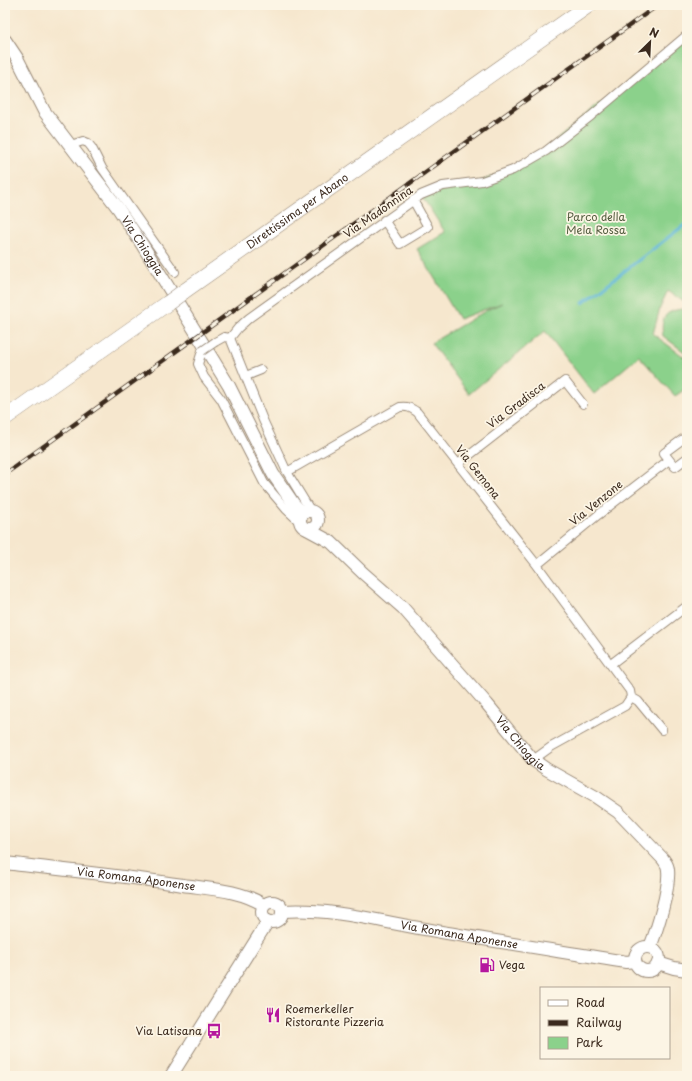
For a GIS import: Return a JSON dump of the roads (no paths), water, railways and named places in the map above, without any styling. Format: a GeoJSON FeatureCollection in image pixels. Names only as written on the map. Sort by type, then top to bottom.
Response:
{"type":"FeatureCollection","features":[{"type":"Feature","properties":{"kind":"highway","name":"Direttissima per Abano"},"geometry":{"type":"LineString","coordinates":[[5,418],[589,5]]}},
{"type":"Feature","properties":{"kind":"street","name":"Via Madonnina"},"geometry":{"type":"LineString","coordinates":[[230,338],[249,318],[421,195],[443,186],[482,181],[513,170],[546,151],[591,116],[687,34]]}},
{"type":"Feature","properties":{"kind":"street","name":"Via Chioggia"},"geometry":{"type":"LineString","coordinates":[[5,40],[17,58],[44,111],[118,208],[143,246],[229,386],[273,474],[293,503],[308,520],[363,573],[404,608],[533,760],[596,797],[618,812],[667,865],[667,882],[661,911],[650,947]]}},
{"type":"Feature","properties":{"kind":"street","name":"Via Chioggia"},"geometry":{"type":"LineString","coordinates":[[72,148],[74,144],[83,141],[88,143],[102,168],[176,272]]}},
{"type":"Feature","properties":{"kind":"street"},"geometry":{"type":"LineString","coordinates":[[384,220],[400,244],[428,227],[413,200]]}},
{"type":"Feature","properties":{"kind":"street","name":"Via Chioggia"},"geometry":{"type":"LineString","coordinates":[[224,337],[230,338],[263,420],[308,520],[286,509],[264,483],[221,399],[204,377],[198,364],[202,351],[224,337]]}},
{"type":"Feature","properties":{"kind":"street"},"geometry":{"type":"LineString","coordinates":[[246,376],[261,370]]}},
{"type":"Feature","properties":{"kind":"street","name":"Via Gradisca"},"geometry":{"type":"LineString","coordinates":[[458,464],[565,381],[583,404]]}},
{"type":"Feature","properties":{"kind":"street","name":"Via Gemona"},"geometry":{"type":"LineString","coordinates":[[287,472],[400,407],[406,406],[417,412],[537,565],[626,684],[630,691],[631,697],[638,701],[662,730]]}},
{"type":"Feature","properties":{"kind":"street"},"geometry":{"type":"LineString","coordinates":[[687,436],[664,453],[675,467],[687,458]]}},
{"type":"Feature","properties":{"kind":"street","name":"Via Venzone"},"geometry":{"type":"LineString","coordinates":[[537,565],[669,460]]}},
{"type":"Feature","properties":{"kind":"street"},"geometry":{"type":"LineString","coordinates":[[611,664],[687,606]]}},
{"type":"Feature","properties":{"kind":"street"},"geometry":{"type":"LineString","coordinates":[[533,760],[551,747],[625,706],[631,697]]}},
{"type":"Feature","properties":{"kind":"street","name":"Via Romana Aponense"},"geometry":{"type":"LineString","coordinates":[[5,863],[220,890],[251,897],[264,905],[276,902],[283,911],[301,910],[331,912],[465,936],[626,962],[635,962],[638,967],[646,971],[654,968],[658,963]]}},
{"type":"Feature","properties":{"kind":"street"},"geometry":{"type":"LineString","coordinates":[[264,905],[262,913],[263,917],[273,923],[283,915],[283,911]]}},
{"type":"Feature","properties":{"kind":"street"},"geometry":{"type":"LineString","coordinates":[[171,1076],[268,921]]}},
{"type":"Feature","properties":{"kind":"street"},"geometry":{"type":"LineString","coordinates":[[635,962],[634,957],[638,950],[650,947],[656,952],[659,959],[658,963],[687,970]]}},
{"type":"Feature","properties":{"kind":"waterway"},"geometry":{"type":"LineString","coordinates":[[583,303],[687,223]]}},
{"type":"Feature","properties":{"kind":"railway"},"geometry":{"type":"LineString","coordinates":[[5,474],[658,5]]}},
{"type":"Feature","properties":{"kind":"place","name":"Vega"},"geometry":{"type":"Point","coordinates":[487,965]}},
{"type":"Feature","properties":{"kind":"place","name":"Roemerkeller Ristorante Pizzeria"},"geometry":{"type":"Point","coordinates":[273,1015]}},
{"type":"Feature","properties":{"kind":"place","name":"Via Latisana"},"geometry":{"type":"Point","coordinates":[214,1031]}},
{"type":"Feature","properties":{"kind":"park label","name":"Parco della Mela Rossa"},"geometry":{"type":"Point","coordinates":[596,223]}}]}
